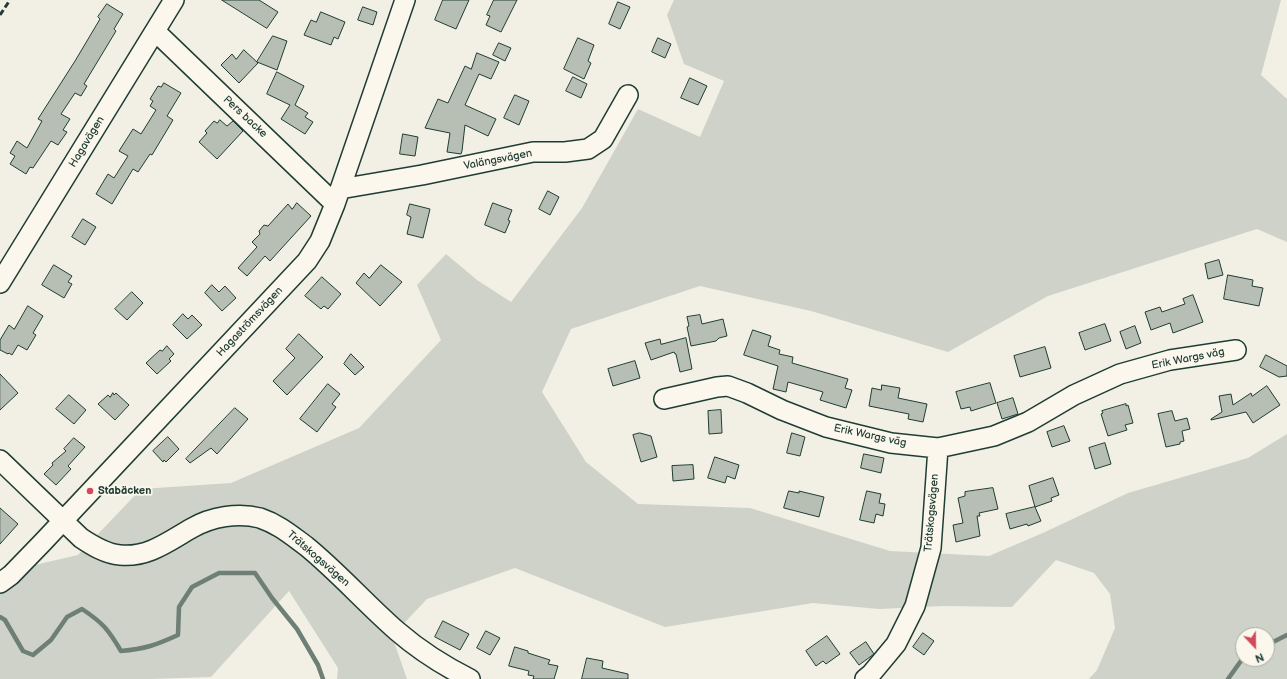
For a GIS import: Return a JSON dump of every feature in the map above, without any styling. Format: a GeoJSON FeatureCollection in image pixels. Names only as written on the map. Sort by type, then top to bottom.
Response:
{"type":"FeatureCollection","features":[{"type":"Feature","properties":{"kind":"street","name":"Hagavägen"},"geometry":{"type":"LineString","coordinates":[[0,283],[174,0]]}},
{"type":"Feature","properties":{"kind":"street","name":"Hagaströmsvägen"},"geometry":{"type":"LineString","coordinates":[[0,583],[10,575],[63,520],[307,261],[320,241],[338,196],[405,0]]}},
{"type":"Feature","properties":{"kind":"street","name":"Pers backe"},"geometry":{"type":"LineString","coordinates":[[155,31],[338,196]]}},
{"type":"Feature","properties":{"kind":"street","name":"Valängsvägen"},"geometry":{"type":"LineString","coordinates":[[338,196],[422,175],[533,152],[565,152],[588,149],[603,139],[628,95]]}},
{"type":"Feature","properties":{"kind":"street","name":"Erik Wargs väg"},"geometry":{"type":"LineString","coordinates":[[664,399],[717,386],[728,386],[747,393],[782,410],[826,427],[891,443],[938,448],[994,436],[1028,422],[1074,395],[1120,374],[1170,360],[1236,350]]}},
{"type":"Feature","properties":{"kind":"street","name":"Trätskogsvägen"},"geometry":{"type":"LineString","coordinates":[[865,679],[896,644],[916,606],[931,548],[938,448]]}},
{"type":"Feature","properties":{"kind":"street","name":"Trätskogsvägen"},"geometry":{"type":"LineString","coordinates":[[0,460],[63,520],[74,533],[93,546],[119,555],[139,555],[160,547],[193,527],[207,521],[225,517],[242,516],[257,518],[274,523],[320,557],[398,632],[433,659],[470,679]]}},
{"type":"Feature","properties":{"kind":"shaded area"},"geometry":{"type":"Polygon","coordinates":[[[674,0],[1281,0],[1261,75],[1287,99],[1287,242],[1257,229],[1048,296],[948,352],[811,311],[700,286],[571,329],[542,392],[586,462],[638,504],[750,508],[890,551],[989,556],[1045,532],[1128,493],[1248,458],[1287,434],[1287,679],[1089,679],[1097,670],[1115,628],[1110,594],[1094,573],[1056,560],[1012,607],[944,606],[879,609],[813,603],[665,627],[515,568],[427,599],[392,636],[407,679],[337,679],[338,668],[289,591],[211,677],[151,679],[0,679],[0,573],[78,555],[141,489],[231,483],[359,428],[441,340],[417,285],[446,254],[477,280],[511,302],[582,208],[638,109],[700,137],[724,81],[684,64],[667,15],[674,0]]]}},
{"type":"Feature","properties":{"kind":"building"},"geometry":{"type":"Polygon","coordinates":[[[222,0],[259,0],[278,12],[267,28],[222,0]]]}},
{"type":"Feature","properties":{"kind":"building"},"geometry":{"type":"Polygon","coordinates":[[[443,0],[469,0],[456,29],[435,20],[443,0]]]}},
{"type":"Feature","properties":{"kind":"building"},"geometry":{"type":"Polygon","coordinates":[[[494,0],[517,0],[501,32],[486,25],[490,16],[487,15],[494,0]]]}},
{"type":"Feature","properties":{"kind":"building"},"geometry":{"type":"Polygon","coordinates":[[[618,2],[630,7],[620,29],[609,24],[618,2]]]}},
{"type":"Feature","properties":{"kind":"building"},"geometry":{"type":"Polygon","coordinates":[[[107,4],[123,14],[114,29],[116,31],[84,84],[87,86],[81,96],[75,93],[61,114],[70,119],[63,130],[67,132],[58,145],[51,141],[33,168],[30,167],[26,174],[10,164],[15,156],[10,153],[17,141],[27,148],[42,121],[38,119],[75,61],[100,19],[98,17],[107,4]]]}},
{"type":"Feature","properties":{"kind":"building"},"geometry":{"type":"Polygon","coordinates":[[[363,7],[377,12],[373,25],[358,20],[363,7]]]}},
{"type":"Feature","properties":{"kind":"building"},"geometry":{"type":"Polygon","coordinates":[[[321,12],[345,22],[338,39],[334,37],[331,45],[304,35],[311,20],[316,22],[321,12]]]}},
{"type":"Feature","properties":{"kind":"building"},"geometry":{"type":"Polygon","coordinates":[[[273,36],[287,41],[277,70],[257,62],[273,36]]]}},
{"type":"Feature","properties":{"kind":"building"},"geometry":{"type":"Polygon","coordinates":[[[578,38],[594,45],[588,61],[591,63],[584,79],[564,69],[578,38]]]}},
{"type":"Feature","properties":{"kind":"building"},"geometry":{"type":"Polygon","coordinates":[[[658,38],[671,44],[665,58],[652,52],[658,38]]]}},
{"type":"Feature","properties":{"kind":"building"},"geometry":{"type":"Polygon","coordinates":[[[499,43],[511,48],[505,61],[493,55],[499,43]]]}},
{"type":"Feature","properties":{"kind":"building"},"geometry":{"type":"Polygon","coordinates":[[[244,50],[258,63],[239,83],[221,65],[232,54],[236,59],[244,50]]]}},
{"type":"Feature","properties":{"kind":"building"},"geometry":{"type":"Polygon","coordinates":[[[477,53],[499,62],[491,79],[479,74],[465,105],[496,119],[488,136],[465,125],[461,154],[447,152],[450,133],[425,128],[438,99],[448,103],[465,66],[471,69],[477,53]]]}},
{"type":"Feature","properties":{"kind":"building"},"geometry":{"type":"Polygon","coordinates":[[[277,72],[304,86],[295,105],[308,113],[305,117],[313,122],[305,134],[281,119],[290,105],[267,94],[277,72]]]}},
{"type":"Feature","properties":{"kind":"building"},"geometry":{"type":"Polygon","coordinates":[[[573,77],[587,84],[581,98],[566,91],[573,77]]]}},
{"type":"Feature","properties":{"kind":"building"},"geometry":{"type":"Polygon","coordinates":[[[690,78],[707,86],[698,105],[681,98],[690,78]]]}},
{"type":"Feature","properties":{"kind":"building"},"geometry":{"type":"Polygon","coordinates":[[[164,83],[181,93],[167,116],[173,120],[152,155],[150,154],[138,172],[133,169],[112,204],[96,194],[108,174],[114,178],[128,156],[119,151],[133,129],[141,134],[156,110],[150,106],[153,101],[150,99],[158,86],[161,87],[164,83]]]}},
{"type":"Feature","properties":{"kind":"building"},"geometry":{"type":"Polygon","coordinates":[[[515,95],[529,101],[519,125],[504,118],[515,95]]]}},
{"type":"Feature","properties":{"kind":"building"},"geometry":{"type":"Polygon","coordinates":[[[220,120],[227,126],[233,121],[243,131],[217,159],[199,142],[207,133],[205,131],[214,121],[217,123],[220,120]]]}},
{"type":"Feature","properties":{"kind":"building"},"geometry":{"type":"Polygon","coordinates":[[[403,134],[418,137],[415,156],[400,154],[403,134]]]}},
{"type":"Feature","properties":{"kind":"building"},"geometry":{"type":"Polygon","coordinates":[[[548,191],[559,197],[550,215],[539,209],[548,191]]]}},
{"type":"Feature","properties":{"kind":"building"},"geometry":{"type":"Polygon","coordinates":[[[297,203],[311,216],[270,261],[265,256],[247,276],[238,268],[257,247],[252,242],[260,234],[259,231],[264,225],[268,226],[288,204],[292,209],[297,203]]]}},
{"type":"Feature","properties":{"kind":"building"},"geometry":{"type":"Polygon","coordinates":[[[493,203],[512,210],[508,220],[510,221],[505,233],[485,225],[493,203]]]}},
{"type":"Feature","properties":{"kind":"building"},"geometry":{"type":"Polygon","coordinates":[[[410,204],[430,209],[423,238],[407,234],[411,217],[407,215],[410,204]]]}},
{"type":"Feature","properties":{"kind":"building"},"geometry":{"type":"Polygon","coordinates":[[[83,219],[96,227],[85,245],[72,237],[83,219]]]}},
{"type":"Feature","properties":{"kind":"building"},"geometry":{"type":"Polygon","coordinates":[[[1219,260],[1223,275],[1208,279],[1205,264],[1219,260]]]}},
{"type":"Feature","properties":{"kind":"building"},"geometry":{"type":"Polygon","coordinates":[[[54,265],[72,276],[68,282],[72,284],[64,298],[42,285],[54,265]]]}},
{"type":"Feature","properties":{"kind":"building"},"geometry":{"type":"Polygon","coordinates":[[[381,265],[402,282],[380,306],[356,283],[364,273],[369,278],[381,265]]]}},
{"type":"Feature","properties":{"kind":"building"},"geometry":{"type":"Polygon","coordinates":[[[1228,275],[1253,280],[1252,286],[1263,288],[1259,306],[1224,299],[1228,275]]]}},
{"type":"Feature","properties":{"kind":"building"},"geometry":{"type":"Polygon","coordinates":[[[322,277],[341,294],[328,309],[324,306],[321,309],[305,296],[322,277]]]}},
{"type":"Feature","properties":{"kind":"building"},"geometry":{"type":"Polygon","coordinates":[[[212,285],[219,292],[225,286],[236,298],[222,311],[205,293],[212,285]]]}},
{"type":"Feature","properties":{"kind":"building"},"geometry":{"type":"Polygon","coordinates":[[[132,292],[143,303],[127,320],[115,309],[132,292]]]}},
{"type":"Feature","properties":{"kind":"building"},"geometry":{"type":"Polygon","coordinates":[[[1193,295],[1203,322],[1173,333],[1170,323],[1151,330],[1145,312],[1160,307],[1162,312],[1185,304],[1183,299],[1193,295]]]}},
{"type":"Feature","properties":{"kind":"building"},"geometry":{"type":"Polygon","coordinates":[[[28,306],[43,316],[33,333],[36,335],[27,350],[18,345],[12,355],[0,350],[0,340],[9,325],[14,329],[28,306]]]}},
{"type":"Feature","properties":{"kind":"building"},"geometry":{"type":"Polygon","coordinates":[[[183,314],[188,319],[192,315],[202,325],[187,339],[173,325],[183,314]]]}},
{"type":"Feature","properties":{"kind":"building"},"geometry":{"type":"Polygon","coordinates":[[[700,315],[702,324],[723,319],[727,336],[719,338],[716,341],[691,346],[687,327],[689,326],[687,317],[700,315]]]}},
{"type":"Feature","properties":{"kind":"building"},"geometry":{"type":"Polygon","coordinates":[[[1105,324],[1111,341],[1085,350],[1079,333],[1105,324]]]}},
{"type":"Feature","properties":{"kind":"building"},"geometry":{"type":"Polygon","coordinates":[[[1135,326],[1141,343],[1126,349],[1120,332],[1135,326]]]}},
{"type":"Feature","properties":{"kind":"building"},"geometry":{"type":"Polygon","coordinates":[[[753,330],[771,336],[768,346],[780,350],[779,354],[793,357],[792,363],[848,379],[845,388],[852,390],[846,408],[820,400],[823,392],[788,382],[786,392],[773,389],[778,366],[744,355],[753,330]]]}},
{"type":"Feature","properties":{"kind":"building"},"geometry":{"type":"Polygon","coordinates":[[[299,334],[323,357],[287,395],[273,381],[295,358],[286,349],[299,334]]]}},
{"type":"Feature","properties":{"kind":"building"},"geometry":{"type":"Polygon","coordinates":[[[686,338],[692,369],[680,372],[676,354],[674,352],[651,360],[645,343],[660,339],[661,344],[686,338]]]}},
{"type":"Feature","properties":{"kind":"building"},"geometry":{"type":"Polygon","coordinates":[[[167,346],[174,354],[169,359],[171,361],[157,374],[146,363],[160,350],[162,351],[167,346]]]}},
{"type":"Feature","properties":{"kind":"building"},"geometry":{"type":"Polygon","coordinates":[[[1045,347],[1051,368],[1020,377],[1014,356],[1045,347]]]}},
{"type":"Feature","properties":{"kind":"building"},"geometry":{"type":"Polygon","coordinates":[[[351,354],[364,367],[355,375],[344,364],[351,354]]]}},
{"type":"Feature","properties":{"kind":"building"},"geometry":{"type":"Polygon","coordinates":[[[1266,355],[1287,366],[1287,376],[1279,377],[1260,367],[1266,355]]]}},
{"type":"Feature","properties":{"kind":"building"},"geometry":{"type":"Polygon","coordinates":[[[635,361],[640,378],[613,386],[608,369],[635,361]]]}},
{"type":"Feature","properties":{"kind":"building"},"geometry":{"type":"Polygon","coordinates":[[[0,374],[18,393],[0,410],[0,374]]]}},
{"type":"Feature","properties":{"kind":"building"},"geometry":{"type":"Polygon","coordinates":[[[990,383],[996,403],[971,411],[970,407],[961,409],[956,392],[990,383]]]}},
{"type":"Feature","properties":{"kind":"building"},"geometry":{"type":"Polygon","coordinates":[[[328,384],[340,394],[332,404],[336,407],[317,432],[300,419],[328,384]]]}},
{"type":"Feature","properties":{"kind":"building"},"geometry":{"type":"Polygon","coordinates":[[[882,385],[900,388],[898,398],[927,404],[923,422],[908,419],[909,414],[869,406],[872,388],[881,390],[882,385]]]}},
{"type":"Feature","properties":{"kind":"building"},"geometry":{"type":"Polygon","coordinates":[[[1267,386],[1280,405],[1253,423],[1246,412],[1211,420],[1222,412],[1219,396],[1231,394],[1233,405],[1251,393],[1252,396],[1267,386]]]}},
{"type":"Feature","properties":{"kind":"building"},"geometry":{"type":"Polygon","coordinates":[[[113,393],[114,395],[116,393],[129,405],[115,420],[98,404],[108,395],[110,397],[113,393]]]}},
{"type":"Feature","properties":{"kind":"building"},"geometry":{"type":"Polygon","coordinates":[[[69,395],[86,410],[74,424],[56,409],[69,395]]]}},
{"type":"Feature","properties":{"kind":"building"},"geometry":{"type":"Polygon","coordinates":[[[1013,398],[1018,414],[1002,419],[997,403],[1013,398]]]}},
{"type":"Feature","properties":{"kind":"building"},"geometry":{"type":"Polygon","coordinates":[[[1126,404],[1126,406],[1128,405],[1133,423],[1125,425],[1127,430],[1108,436],[1101,414],[1103,413],[1102,411],[1126,404]]]}},
{"type":"Feature","properties":{"kind":"building"},"geometry":{"type":"Polygon","coordinates":[[[235,408],[248,419],[217,454],[211,448],[190,463],[186,459],[235,408]]]}},
{"type":"Feature","properties":{"kind":"building"},"geometry":{"type":"Polygon","coordinates":[[[721,410],[722,433],[709,434],[708,411],[721,410]]]}},
{"type":"Feature","properties":{"kind":"building"},"geometry":{"type":"Polygon","coordinates":[[[1172,411],[1175,421],[1187,418],[1190,429],[1182,431],[1184,441],[1180,442],[1180,444],[1166,447],[1158,414],[1172,411]]]}},
{"type":"Feature","properties":{"kind":"building"},"geometry":{"type":"Polygon","coordinates":[[[1064,426],[1070,441],[1052,447],[1047,432],[1064,426]]]}},
{"type":"Feature","properties":{"kind":"building"},"geometry":{"type":"Polygon","coordinates":[[[640,433],[651,436],[657,457],[641,462],[633,435],[640,433]]]}},
{"type":"Feature","properties":{"kind":"building"},"geometry":{"type":"Polygon","coordinates":[[[792,433],[805,437],[800,456],[787,453],[792,433]]]}},
{"type":"Feature","properties":{"kind":"building"},"geometry":{"type":"Polygon","coordinates":[[[168,437],[179,449],[166,462],[164,460],[163,462],[153,451],[168,437]]]}},
{"type":"Feature","properties":{"kind":"building"},"geometry":{"type":"Polygon","coordinates":[[[74,438],[85,447],[68,466],[71,469],[56,485],[44,474],[53,465],[52,463],[66,451],[64,449],[74,438]]]}},
{"type":"Feature","properties":{"kind":"building"},"geometry":{"type":"Polygon","coordinates":[[[1105,443],[1111,464],[1095,469],[1089,448],[1105,443]]]}},
{"type":"Feature","properties":{"kind":"building"},"geometry":{"type":"Polygon","coordinates":[[[864,454],[884,458],[881,473],[861,468],[864,454]]]}},
{"type":"Feature","properties":{"kind":"building"},"geometry":{"type":"Polygon","coordinates":[[[715,457],[739,465],[735,479],[727,476],[725,483],[708,478],[715,457]]]}},
{"type":"Feature","properties":{"kind":"building"},"geometry":{"type":"Polygon","coordinates":[[[693,465],[694,479],[673,481],[672,466],[693,465]]]}},
{"type":"Feature","properties":{"kind":"building"},"geometry":{"type":"Polygon","coordinates":[[[1053,478],[1059,495],[1051,498],[1052,501],[1035,507],[1029,486],[1053,478]]]}},
{"type":"Feature","properties":{"kind":"building"},"geometry":{"type":"Polygon","coordinates":[[[993,488],[998,509],[979,513],[980,516],[977,516],[980,536],[956,542],[953,525],[963,523],[958,498],[965,496],[965,492],[993,488]]]}},
{"type":"Feature","properties":{"kind":"building"},"geometry":{"type":"Polygon","coordinates":[[[789,491],[799,493],[799,491],[824,497],[819,517],[784,508],[789,491]]]}},
{"type":"Feature","properties":{"kind":"building"},"geometry":{"type":"Polygon","coordinates":[[[867,491],[881,494],[879,503],[885,504],[883,516],[876,514],[874,523],[860,520],[867,491]]]}},
{"type":"Feature","properties":{"kind":"building"},"geometry":{"type":"Polygon","coordinates":[[[1035,507],[1041,521],[1028,526],[1027,524],[1010,529],[1006,514],[1035,507]]]}},
{"type":"Feature","properties":{"kind":"building"},"geometry":{"type":"Polygon","coordinates":[[[0,508],[18,524],[0,544],[0,508]]]}},
{"type":"Feature","properties":{"kind":"building"},"geometry":{"type":"Polygon","coordinates":[[[443,621],[469,634],[460,650],[435,637],[443,621]]]}},
{"type":"Feature","properties":{"kind":"building"},"geometry":{"type":"Polygon","coordinates":[[[486,631],[500,638],[490,655],[477,648],[486,631]]]}},
{"type":"Feature","properties":{"kind":"building"},"geometry":{"type":"Polygon","coordinates":[[[923,633],[934,641],[924,655],[913,647],[923,633]]]}},
{"type":"Feature","properties":{"kind":"building"},"geometry":{"type":"Polygon","coordinates":[[[827,636],[840,654],[826,664],[823,661],[816,666],[806,651],[827,636]]]}},
{"type":"Feature","properties":{"kind":"building"},"geometry":{"type":"Polygon","coordinates":[[[866,642],[874,654],[859,665],[850,653],[866,642]]]}},
{"type":"Feature","properties":{"kind":"building"},"geometry":{"type":"Polygon","coordinates":[[[515,647],[550,660],[548,664],[558,666],[554,679],[533,679],[534,676],[528,675],[529,671],[509,666],[515,647]]]}},
{"type":"Feature","properties":{"kind":"building"},"geometry":{"type":"Polygon","coordinates":[[[587,658],[603,661],[602,668],[628,674],[628,679],[582,679],[587,658]]]}},
{"type":"Feature","properties":{"kind":"waterway","name":"Stabäcken"},"geometry":{"type":"LineString","coordinates":[[0,617],[5,620],[23,651],[33,655],[51,640],[67,617],[82,609],[95,618],[104,627],[121,651],[144,648],[178,635],[179,607],[192,587],[219,573],[255,573],[272,598],[297,629],[318,665],[323,679]]}},
{"type":"Feature","properties":{"kind":"waterway","name":"Stabäcken"},"geometry":{"type":"LineString","coordinates":[[1275,641],[1287,635]]}},
{"type":"Feature","properties":{"kind":"waterway","name":"Stabäcken"},"geometry":{"type":"LineString","coordinates":[[1228,679],[1237,667]]}},
{"type":"Feature","properties":{"kind":"railway"},"geometry":{"type":"LineString","coordinates":[[0,15],[10,0]]}},
{"type":"Feature","properties":{"kind":"place","name":"Stabäcken"},"geometry":{"type":"Point","coordinates":[90,491]}}]}
